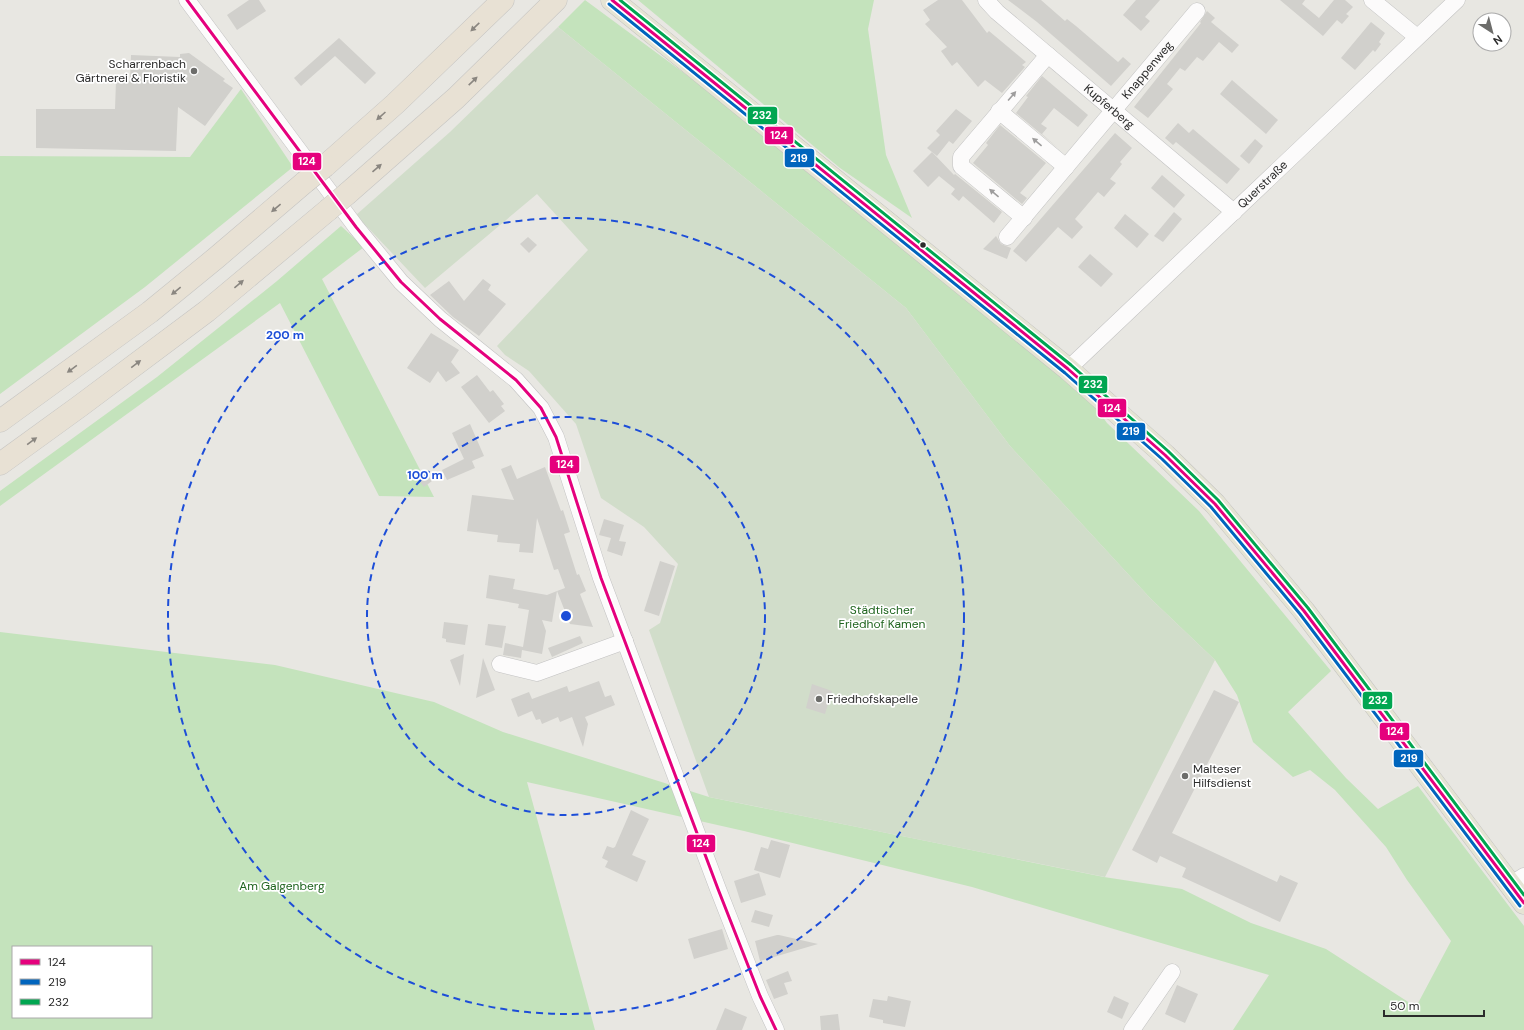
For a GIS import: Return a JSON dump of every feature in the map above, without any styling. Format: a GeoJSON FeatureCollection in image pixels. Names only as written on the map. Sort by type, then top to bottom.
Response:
{"type":"FeatureCollection","features":[{"type":"Feature","properties":{"kind":"highway"},"geometry":{"type":"LineString","coordinates":[[0,421],[150,312],[216,258],[325,166],[394,104],[503,0]]}},
{"type":"Feature","properties":{"kind":"highway"},"geometry":{"type":"LineString","coordinates":[[0,464],[207,311],[348,193],[456,98],[556,0]]}},
{"type":"Feature","properties":{"kind":"main road"},"geometry":{"type":"LineString","coordinates":[[612,0],[1068,369],[1165,455],[1215,504],[1263,561],[1517,880],[1524,903]]}},
{"type":"Feature","properties":{"kind":"street","name":"Kupferberg"},"geometry":{"type":"LineString","coordinates":[[986,0],[996,12],[1048,54],[1234,212]]}},
{"type":"Feature","properties":{"kind":"street"},"geometry":{"type":"LineString","coordinates":[[1372,0],[1417,38]]}},
{"type":"Feature","properties":{"kind":"street","name":"Querstraße"},"geometry":{"type":"LineString","coordinates":[[1068,369],[1457,0]]}},
{"type":"Feature","properties":{"kind":"street"},"geometry":{"type":"LineString","coordinates":[[190,1],[332,196],[401,282],[440,319],[516,380],[541,408],[556,437],[586,536],[677,781],[760,996],[776,1030]]}},
{"type":"Feature","properties":{"kind":"street","name":"Knappenweg"},"geometry":{"type":"LineString","coordinates":[[1007,237],[1197,10]]}},
{"type":"Feature","properties":{"kind":"street"},"geometry":{"type":"LineString","coordinates":[[1024,218],[961,166],[961,156],[1048,54]]}},
{"type":"Feature","properties":{"kind":"street"},"geometry":{"type":"LineString","coordinates":[[1000,111],[1066,167]]}},
{"type":"Feature","properties":{"kind":"street"},"geometry":{"type":"LineString","coordinates":[[500,664],[536,673],[625,641]]}},
{"type":"Feature","properties":{"kind":"street"},"geometry":{"type":"LineString","coordinates":[[1132,1030],[1172,972]]}},
{"type":"Feature","properties":{"kind":"green space","name":"Am Galgenberg"},"geometry":{"type":"Polygon","coordinates":[[[585,0],[833,183],[1073,375],[1107,423],[1199,511],[1331,671],[1288,712],[1346,778],[1378,809],[1418,786],[1524,926],[1524,1030],[1233,1030],[1269,975],[972,887],[744,831],[527,782],[595,1030],[0,1030],[0,632],[275,665],[434,702],[503,732],[709,797],[1104,877],[1182,889],[1251,923],[1326,949],[1416,1007],[1451,941],[1407,880],[1386,847],[1335,790],[1310,770],[1293,777],[1253,742],[1237,695],[1215,660],[1151,599],[1010,446],[906,308],[558,27],[585,0]]]}},
{"type":"Feature","properties":{"kind":"green space"},"geometry":{"type":"Polygon","coordinates":[[[638,0],[874,0],[868,29],[886,155],[912,218],[840,168],[638,0]]]}},
{"type":"Feature","properties":{"kind":"green space","name":"Städtischer Friedhof Kamen"},"geometry":{"type":"Polygon","coordinates":[[[558,27],[906,308],[1010,446],[1151,599],[1215,660],[1105,877],[709,797],[649,630],[660,623],[678,564],[644,527],[601,498],[576,424],[529,371],[505,355],[497,346],[588,250],[537,194],[425,288],[356,215],[450,132],[558,27]]]}},
{"type":"Feature","properties":{"kind":"green space"},"geometry":{"type":"Polygon","coordinates":[[[241,89],[293,167],[145,287],[0,394],[0,156],[190,157],[241,89]]]}},
{"type":"Feature","properties":{"kind":"green space"},"geometry":{"type":"Polygon","coordinates":[[[341,226],[364,247],[322,279],[434,497],[379,496],[280,303],[0,506],[0,491],[157,377],[277,281],[341,226]]]}},
{"type":"Feature","properties":{"kind":"building"},"geometry":{"type":"Polygon","coordinates":[[[249,0],[259,0],[266,11],[237,30],[227,15],[249,0]]]}},
{"type":"Feature","properties":{"kind":"building"},"geometry":{"type":"Polygon","coordinates":[[[938,0],[962,0],[987,33],[989,31],[1026,62],[1022,65],[1025,67],[1002,93],[985,80],[978,87],[957,62],[952,66],[941,51],[947,47],[925,24],[930,20],[923,10],[938,0]]]}},
{"type":"Feature","properties":{"kind":"building"},"geometry":{"type":"Polygon","coordinates":[[[1008,0],[1041,0],[1065,21],[1067,19],[1076,26],[1118,62],[1123,57],[1131,64],[1111,86],[1037,22],[1008,0]]]}},
{"type":"Feature","properties":{"kind":"building"},"geometry":{"type":"Polygon","coordinates":[[[1136,0],[1160,0],[1145,17],[1150,21],[1141,31],[1123,15],[1136,0]]]}},
{"type":"Feature","properties":{"kind":"building"},"geometry":{"type":"Polygon","coordinates":[[[1280,0],[1305,0],[1302,4],[1319,18],[1334,0],[1345,0],[1353,7],[1346,14],[1349,16],[1342,24],[1337,20],[1323,36],[1280,0]]]}},
{"type":"Feature","properties":{"kind":"building"},"geometry":{"type":"Polygon","coordinates":[[[1207,11],[1215,18],[1211,22],[1239,45],[1232,53],[1219,42],[1203,61],[1197,57],[1185,71],[1180,68],[1167,84],[1173,89],[1148,118],[1134,107],[1201,23],[1200,22],[1207,11]]]}},
{"type":"Feature","properties":{"kind":"building"},"geometry":{"type":"Polygon","coordinates":[[[1371,22],[1385,33],[1379,42],[1381,44],[1375,52],[1373,50],[1355,70],[1341,58],[1371,22]]]}},
{"type":"Feature","properties":{"kind":"building"},"geometry":{"type":"Polygon","coordinates":[[[339,38],[376,73],[365,84],[335,56],[301,86],[294,78],[339,38]]]}},
{"type":"Feature","properties":{"kind":"building"},"geometry":{"type":"Polygon","coordinates":[[[189,53],[225,79],[223,81],[233,88],[205,126],[178,107],[176,151],[36,148],[36,109],[115,109],[116,81],[130,81],[131,55],[180,57],[180,54],[189,53]]]}},
{"type":"Feature","properties":{"kind":"building"},"geometry":{"type":"Polygon","coordinates":[[[1042,76],[1088,115],[1078,127],[1054,108],[1041,124],[1047,128],[1042,134],[1058,148],[1016,113],[1028,97],[1026,96],[1042,76]]]}},
{"type":"Feature","properties":{"kind":"building"},"geometry":{"type":"Polygon","coordinates":[[[1232,80],[1278,120],[1266,134],[1220,94],[1232,80]]]}},
{"type":"Feature","properties":{"kind":"building"},"geometry":{"type":"Polygon","coordinates":[[[956,109],[972,121],[953,144],[949,141],[937,156],[927,148],[940,135],[936,131],[956,109]]]}},
{"type":"Feature","properties":{"kind":"building"},"geometry":{"type":"Polygon","coordinates":[[[1178,123],[1189,133],[1193,129],[1240,169],[1227,184],[1176,142],[1173,145],[1165,138],[1178,123]]]}},
{"type":"Feature","properties":{"kind":"building"},"geometry":{"type":"Polygon","coordinates":[[[1000,125],[1046,163],[1020,193],[1027,198],[1022,204],[973,163],[988,145],[986,143],[1000,125]]]}},
{"type":"Feature","properties":{"kind":"building"},"geometry":{"type":"Polygon","coordinates":[[[1115,133],[1132,148],[1120,162],[1122,164],[1110,179],[1116,183],[1104,197],[1098,192],[1075,219],[1083,227],[1072,239],[1058,227],[1026,262],[1013,251],[1115,133]]]}},
{"type":"Feature","properties":{"kind":"building"},"geometry":{"type":"Polygon","coordinates":[[[1255,139],[1263,146],[1249,164],[1240,156],[1255,139]]]}},
{"type":"Feature","properties":{"kind":"building"},"geometry":{"type":"Polygon","coordinates":[[[932,152],[954,175],[955,174],[1002,212],[994,223],[963,196],[959,201],[951,194],[955,189],[939,176],[928,187],[913,171],[932,152]]]}},
{"type":"Feature","properties":{"kind":"building"},"geometry":{"type":"Polygon","coordinates":[[[1162,175],[1185,195],[1174,208],[1151,188],[1162,175]]]}},
{"type":"Feature","properties":{"kind":"building"},"geometry":{"type":"Polygon","coordinates":[[[1174,212],[1182,219],[1163,242],[1154,236],[1174,212]]]}},
{"type":"Feature","properties":{"kind":"building"},"geometry":{"type":"Polygon","coordinates":[[[1125,214],[1149,234],[1137,248],[1114,228],[1125,214]]]}},
{"type":"Feature","properties":{"kind":"building"},"geometry":{"type":"Polygon","coordinates":[[[996,236],[1001,244],[1011,248],[1007,259],[983,249],[996,236]]]}},
{"type":"Feature","properties":{"kind":"building"},"geometry":{"type":"Polygon","coordinates":[[[528,237],[537,245],[529,253],[520,244],[528,237]]]}},
{"type":"Feature","properties":{"kind":"building"},"geometry":{"type":"Polygon","coordinates":[[[1090,254],[1113,274],[1101,287],[1078,267],[1090,254]]]}},
{"type":"Feature","properties":{"kind":"building"},"geometry":{"type":"Polygon","coordinates":[[[483,279],[491,285],[488,290],[506,304],[479,336],[453,317],[430,295],[449,281],[464,301],[483,279]]]}},
{"type":"Feature","properties":{"kind":"building"},"geometry":{"type":"Polygon","coordinates":[[[431,333],[459,350],[451,362],[460,373],[446,382],[438,371],[430,383],[407,368],[431,333]]]}},
{"type":"Feature","properties":{"kind":"building"},"geometry":{"type":"Polygon","coordinates":[[[477,375],[490,392],[493,390],[504,404],[501,406],[505,411],[489,423],[461,387],[477,375]]]}},
{"type":"Feature","properties":{"kind":"building"},"geometry":{"type":"Polygon","coordinates":[[[470,424],[484,456],[472,461],[475,468],[447,480],[442,470],[464,459],[452,433],[470,424]]]}},
{"type":"Feature","properties":{"kind":"building"},"geometry":{"type":"Polygon","coordinates":[[[511,465],[517,479],[545,467],[561,511],[563,510],[570,532],[564,534],[577,575],[579,574],[586,591],[580,594],[593,627],[570,624],[557,591],[565,588],[558,569],[554,570],[537,518],[533,553],[519,552],[520,544],[497,542],[498,535],[467,531],[472,495],[514,500],[501,469],[511,465]]]}},
{"type":"Feature","properties":{"kind":"building"},"geometry":{"type":"Polygon","coordinates":[[[425,471],[432,481],[424,487],[417,478],[425,471]]]}},
{"type":"Feature","properties":{"kind":"building"},"geometry":{"type":"Polygon","coordinates":[[[604,519],[624,525],[619,541],[626,542],[622,556],[607,551],[611,538],[599,535],[604,519]]]}},
{"type":"Feature","properties":{"kind":"building"},"geometry":{"type":"Polygon","coordinates":[[[660,561],[675,566],[659,616],[644,611],[660,561]]]}},
{"type":"Feature","properties":{"kind":"building"},"geometry":{"type":"Polygon","coordinates":[[[489,575],[515,579],[513,589],[547,595],[557,591],[552,622],[542,620],[546,631],[542,654],[522,650],[521,658],[503,655],[505,643],[523,647],[529,610],[518,608],[519,604],[486,598],[489,575]]]}},
{"type":"Feature","properties":{"kind":"building"},"geometry":{"type":"Polygon","coordinates":[[[444,622],[468,625],[465,645],[446,642],[446,639],[442,638],[444,622]]]}},
{"type":"Feature","properties":{"kind":"building"},"geometry":{"type":"Polygon","coordinates":[[[488,624],[506,626],[502,648],[485,645],[488,624]]]}},
{"type":"Feature","properties":{"kind":"building"},"geometry":{"type":"Polygon","coordinates":[[[580,636],[583,643],[552,657],[548,648],[580,636]]]}},
{"type":"Feature","properties":{"kind":"building"},"geometry":{"type":"Polygon","coordinates":[[[464,654],[460,686],[450,660],[464,654]]]}},
{"type":"Feature","properties":{"kind":"building"},"geometry":{"type":"Polygon","coordinates":[[[483,658],[495,690],[476,698],[483,658]]]}},
{"type":"Feature","properties":{"kind":"building"},"geometry":{"type":"Polygon","coordinates":[[[599,681],[605,697],[611,695],[615,705],[585,717],[588,724],[583,747],[572,717],[560,722],[558,717],[542,724],[540,719],[536,720],[532,711],[518,717],[511,699],[529,692],[532,699],[567,686],[569,692],[599,681]]]}},
{"type":"Feature","properties":{"kind":"building","name":"Friedhofskapelle"},"geometry":{"type":"Polygon","coordinates":[[[812,684],[832,691],[825,714],[806,708],[812,684]]]}},
{"type":"Feature","properties":{"kind":"building"},"geometry":{"type":"Polygon","coordinates":[[[1214,690],[1239,702],[1172,833],[1277,882],[1280,875],[1298,883],[1280,922],[1182,877],[1186,868],[1160,856],[1157,863],[1132,850],[1214,690]]]}},
{"type":"Feature","properties":{"kind":"building"},"geometry":{"type":"Polygon","coordinates":[[[631,810],[649,819],[632,855],[646,861],[637,882],[605,867],[608,861],[602,858],[607,846],[613,848],[615,847],[631,810]]]}},
{"type":"Feature","properties":{"kind":"building"},"geometry":{"type":"Polygon","coordinates":[[[771,840],[790,845],[780,878],[754,870],[761,847],[768,849],[771,840]]]}},
{"type":"Feature","properties":{"kind":"building"},"geometry":{"type":"Polygon","coordinates":[[[759,873],[766,895],[741,903],[734,881],[759,873]]]}},
{"type":"Feature","properties":{"kind":"building"},"geometry":{"type":"Polygon","coordinates":[[[755,910],[773,915],[769,927],[751,922],[755,910]]]}},
{"type":"Feature","properties":{"kind":"building"},"geometry":{"type":"Polygon","coordinates":[[[722,929],[728,949],[694,959],[688,939],[722,929]]]}},
{"type":"Feature","properties":{"kind":"building"},"geometry":{"type":"Polygon","coordinates":[[[777,935],[818,944],[760,961],[755,941],[777,935]]]}},
{"type":"Feature","properties":{"kind":"building"},"geometry":{"type":"Polygon","coordinates":[[[788,971],[792,981],[784,983],[788,994],[774,999],[766,980],[788,971]]]}},
{"type":"Feature","properties":{"kind":"building"},"geometry":{"type":"Polygon","coordinates":[[[1177,985],[1198,994],[1185,1023],[1165,1014],[1177,985]]]}},
{"type":"Feature","properties":{"kind":"building"},"geometry":{"type":"Polygon","coordinates":[[[888,996],[911,1001],[905,1027],[883,1023],[883,1020],[869,1017],[873,999],[887,1001],[888,996]]]}},
{"type":"Feature","properties":{"kind":"building"},"geometry":{"type":"Polygon","coordinates":[[[1114,996],[1129,1003],[1122,1019],[1107,1012],[1114,996]]]}},
{"type":"Feature","properties":{"kind":"building"},"geometry":{"type":"Polygon","coordinates":[[[725,1008],[747,1017],[742,1030],[716,1030],[725,1008]]]}},
{"type":"Feature","properties":{"kind":"building"},"geometry":{"type":"Polygon","coordinates":[[[838,1014],[840,1030],[821,1030],[820,1016],[838,1014]]]}},
{"type":"Feature","properties":{"kind":"transit line","name":"124"},"geometry":{"type":"LineString","coordinates":[[187,0],[356,227],[401,282],[440,319],[516,380],[541,408],[556,437],[601,578],[718,889],[760,996],[776,1030]]}},
{"type":"Feature","properties":{"kind":"transit line","name":"124"},"geometry":{"type":"LineString","coordinates":[[612,0],[1068,369],[1165,455],[1215,504],[1304,611],[1524,903]]}},
{"type":"Feature","properties":{"kind":"transit line","name":"232"},"geometry":{"type":"LineString","coordinates":[[620,0],[1071,365],[1168,451],[1218,500],[1308,608],[1524,895]]}},
{"type":"Feature","properties":{"kind":"transit line","name":"219"},"geometry":{"type":"LineString","coordinates":[[609,4],[1065,373],[1162,459],[1211,507],[1300,614],[1520,906]]}},
{"type":"Feature","properties":{"kind":"place","name":"Scharrenbach Gärtnerei & Floristik"},"geometry":{"type":"Point","coordinates":[194,71]}},
{"type":"Feature","properties":{"kind":"place","name":"Friedhofskapelle"},"geometry":{"type":"Point","coordinates":[819,699]}},
{"type":"Feature","properties":{"kind":"place","name":"Malteser Hilfsdienst"},"geometry":{"type":"Point","coordinates":[1185,776]}}]}
